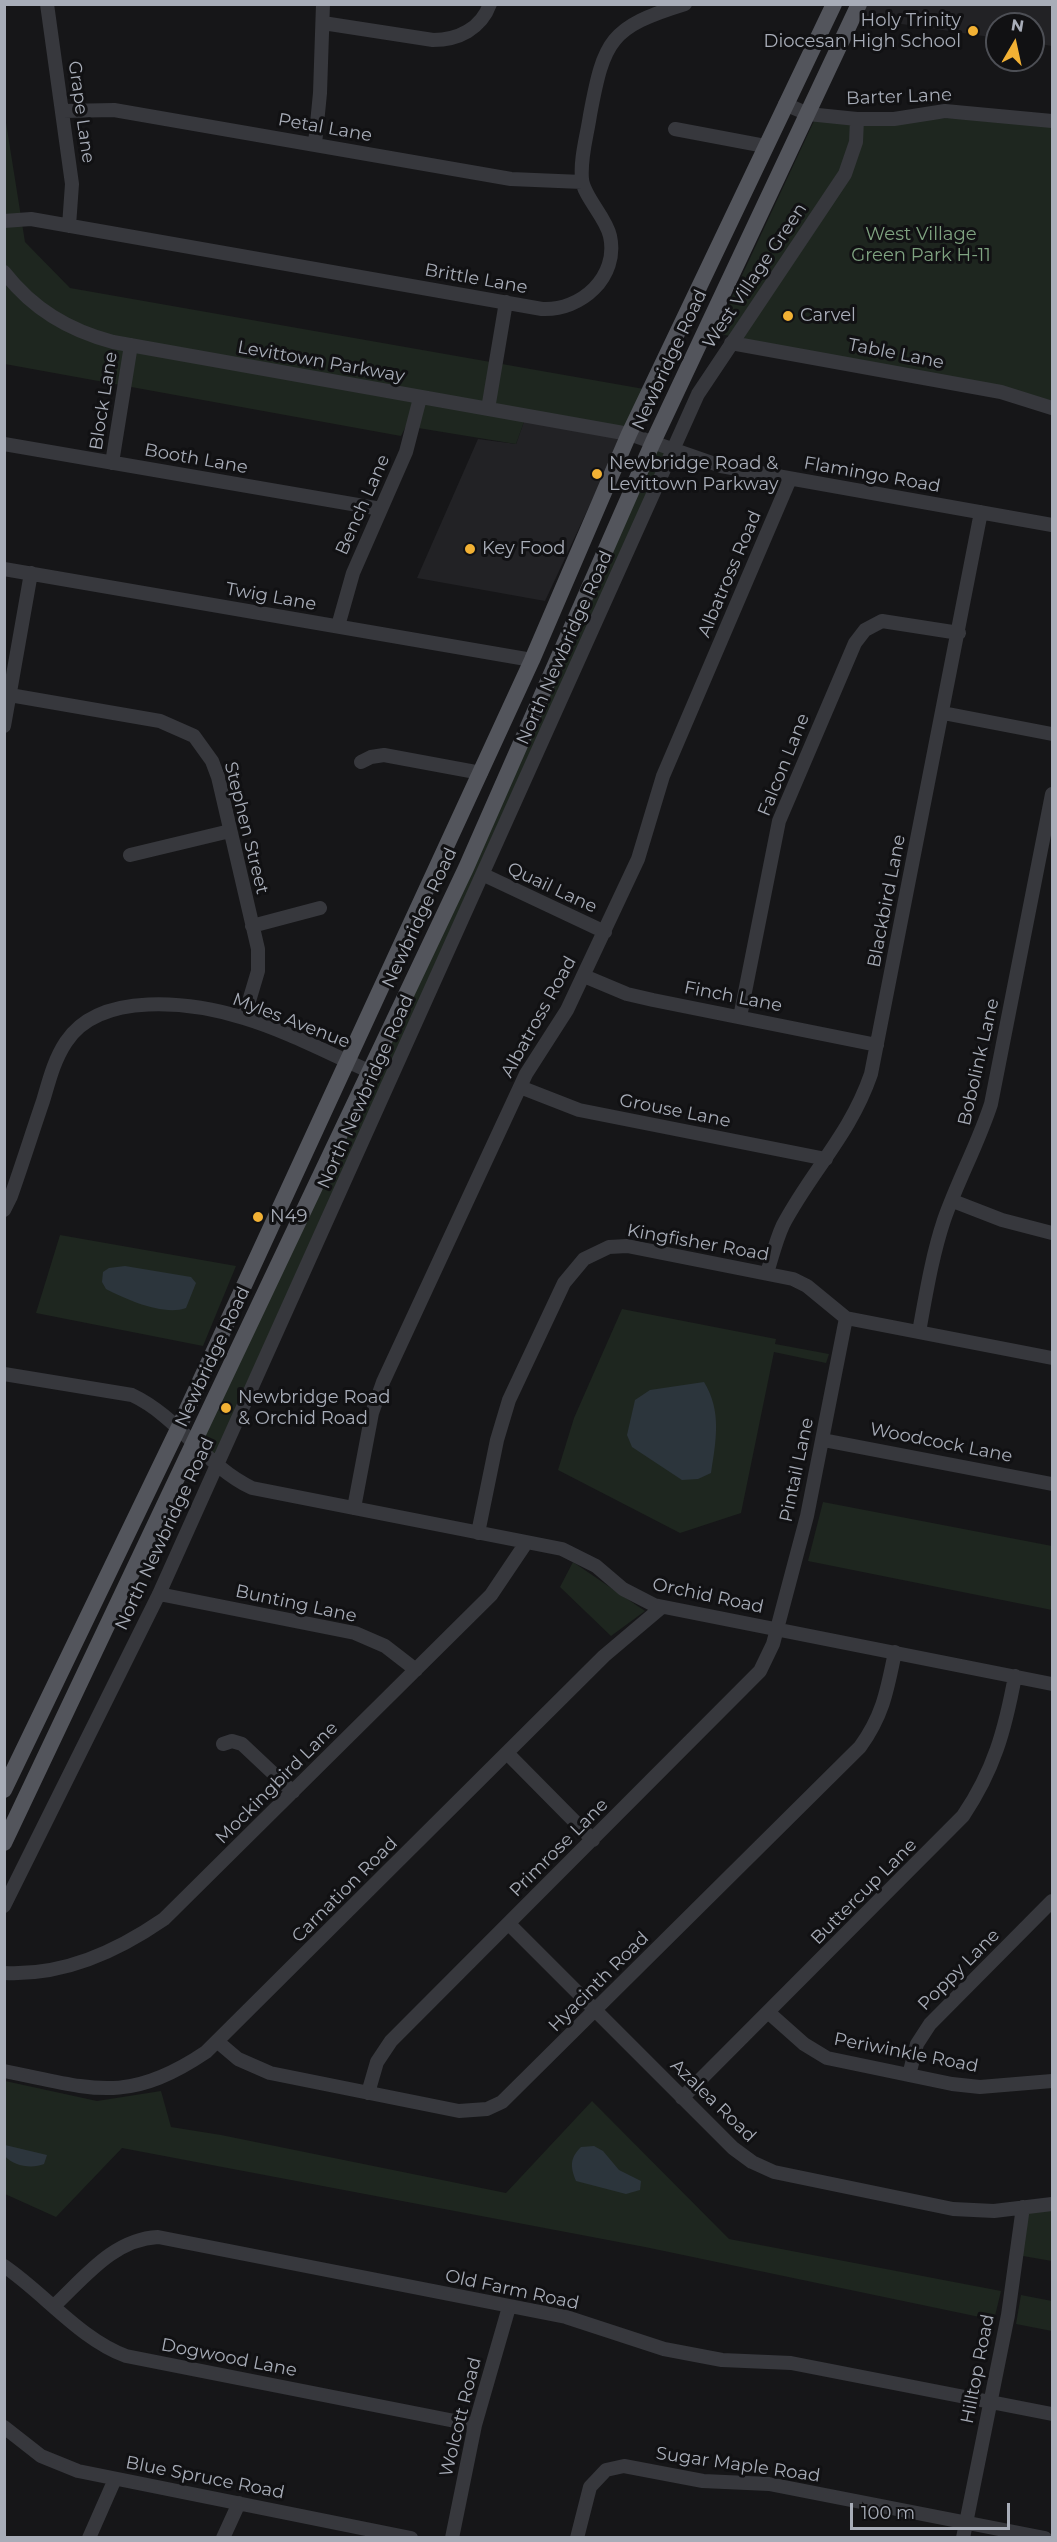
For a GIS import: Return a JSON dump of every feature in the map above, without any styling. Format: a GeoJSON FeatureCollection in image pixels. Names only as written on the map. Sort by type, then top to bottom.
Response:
{"type":"FeatureCollection","features":[{"type":"Feature","properties":{"kind":"main road","name":"Newbridge Road"},"geometry":{"type":"LineString","coordinates":[[4,1790],[178,1429],[532,660],[629,434],[834,4]]}},
{"type":"Feature","properties":{"kind":"main road","name":"Newbridge Road"},"geometry":{"type":"LineString","coordinates":[[4,1843],[466,868],[653,442],[859,4]]}},
{"type":"Feature","properties":{"kind":"main road"},"geometry":{"type":"LineString","coordinates":[[24,1748],[45,1758]]}},
{"type":"Feature","properties":{"kind":"street","name":"Grape Lane"},"geometry":{"type":"LineString","coordinates":[[47,4],[72,184],[69,226]]}},
{"type":"Feature","properties":{"kind":"street"},"geometry":{"type":"LineString","coordinates":[[315,144],[323,4]]}},
{"type":"Feature","properties":{"kind":"street"},"geometry":{"type":"LineString","coordinates":[[323,23],[433,40],[447,40],[465,34],[478,24],[490,4]]}},
{"type":"Feature","properties":{"kind":"street"},"geometry":{"type":"LineString","coordinates":[[582,182],[583,158],[604,54],[616,36],[631,24],[669,7],[684,4]]}},
{"type":"Feature","properties":{"kind":"street","name":"Barter Lane"},"geometry":{"type":"LineString","coordinates":[[785,104],[808,114],[857,119],[894,119],[945,111],[1053,121]]}},
{"type":"Feature","properties":{"kind":"street","name":"Petal Lane"},"geometry":{"type":"LineString","coordinates":[[63,111],[114,110],[511,179],[582,182]]}},
{"type":"Feature","properties":{"kind":"street","name":"West Village Green"},"geometry":{"type":"LineString","coordinates":[[673,450],[698,394],[844,174],[856,142],[857,119]]}},
{"type":"Feature","properties":{"kind":"street"},"geometry":{"type":"LineString","coordinates":[[675,129],[765,146]]}},
{"type":"Feature","properties":{"kind":"street","name":"Brittle Lane"},"geometry":{"type":"LineString","coordinates":[[4,221],[31,219],[542,309],[564,307],[585,297],[602,280],[608,267],[610,237],[582,182]]}},
{"type":"Feature","properties":{"kind":"street","name":"Levittown Parkway"},"geometry":{"type":"LineString","coordinates":[[4,272],[34,304],[68,326],[87,335],[130,345],[420,398],[629,434],[653,442]]}},
{"type":"Feature","properties":{"kind":"street"},"geometry":{"type":"LineString","coordinates":[[488,409],[506,302]]}},
{"type":"Feature","properties":{"kind":"street","name":"Table Lane"},"geometry":{"type":"LineString","coordinates":[[731,343],[1001,392],[1053,408]]}},
{"type":"Feature","properties":{"kind":"street","name":"Block Lane"},"geometry":{"type":"LineString","coordinates":[[112,463],[130,345]]}},
{"type":"Feature","properties":{"kind":"street","name":"Bench Lane"},"geometry":{"type":"LineString","coordinates":[[338,626],[353,573],[406,452],[420,398]]}},
{"type":"Feature","properties":{"kind":"street","name":"Flamingo Road"},"geometry":{"type":"LineString","coordinates":[[653,442],[722,466],[1053,525]]}},
{"type":"Feature","properties":{"kind":"street","name":"Booth Lane"},"geometry":{"type":"LineString","coordinates":[[4,444],[381,509]]}},
{"type":"Feature","properties":{"kind":"street","name":"North Newbridge Road"},"geometry":{"type":"LineString","coordinates":[[4,1906],[159,1594],[673,450]]}},
{"type":"Feature","properties":{"kind":"street","name":"Albatross Road"},"geometry":{"type":"LineString","coordinates":[[354,1508],[372,1413],[383,1382],[520,1088],[584,976],[638,859],[663,776],[790,479]]}},
{"type":"Feature","properties":{"kind":"street","name":"Blackbird Lane"},"geometry":{"type":"LineString","coordinates":[[767,1273],[783,1225],[841,1140],[862,1102],[877,1045],[981,512]]}},
{"type":"Feature","properties":{"kind":"street","name":"Twig Lane"},"geometry":{"type":"LineString","coordinates":[[4,569],[532,660]]}},
{"type":"Feature","properties":{"kind":"street"},"geometry":{"type":"LineString","coordinates":[[4,726],[7,694],[31,573]]}},
{"type":"Feature","properties":{"kind":"street","name":"Falcon Lane"},"geometry":{"type":"LineString","coordinates":[[740,1017],[779,821],[855,643],[865,630],[882,621],[959,633]]}},
{"type":"Feature","properties":{"kind":"street","name":"Stephen Street"},"geometry":{"type":"LineString","coordinates":[[7,694],[160,721],[183,729],[194,736],[212,761],[259,962],[244,1018]]}},
{"type":"Feature","properties":{"kind":"street"},"geometry":{"type":"LineString","coordinates":[[943,713],[1053,735]]}},
{"type":"Feature","properties":{"kind":"street"},"geometry":{"type":"LineString","coordinates":[[361,762],[371,757],[384,755],[480,773]]}},
{"type":"Feature","properties":{"kind":"street","name":"Bobolink Lane"},"geometry":{"type":"LineString","coordinates":[[919,1332],[935,1251],[991,1104],[1052,795]]}},
{"type":"Feature","properties":{"kind":"street"},"geometry":{"type":"LineString","coordinates":[[130,855],[230,831]]}},
{"type":"Feature","properties":{"kind":"street","name":"Quail Lane"},"geometry":{"type":"LineString","coordinates":[[484,875],[605,932]]}},
{"type":"Feature","properties":{"kind":"street"},"geometry":{"type":"LineString","coordinates":[[252,926],[320,908]]}},
{"type":"Feature","properties":{"kind":"street","name":"Finch Lane"},"geometry":{"type":"LineString","coordinates":[[584,976],[627,994],[877,1045]]}},
{"type":"Feature","properties":{"kind":"street","name":"Myles Avenue"},"geometry":{"type":"LineString","coordinates":[[4,1210],[11,1196],[57,1057],[67,1040],[85,1021],[101,1012],[136,1005],[176,1006],[244,1018],[369,1071]]}},
{"type":"Feature","properties":{"kind":"street","name":"Grouse Lane"},"geometry":{"type":"LineString","coordinates":[[520,1088],[579,1110],[826,1159]]}},
{"type":"Feature","properties":{"kind":"street"},"geometry":{"type":"LineString","coordinates":[[953,1201],[1002,1220],[1053,1233]]}},
{"type":"Feature","properties":{"kind":"street","name":"Kingfisher Road"},"geometry":{"type":"LineString","coordinates":[[478,1533],[496,1440],[509,1400],[564,1283],[584,1259],[609,1247],[627,1245],[793,1279],[807,1286],[846,1318],[1053,1358]]}},
{"type":"Feature","properties":{"kind":"street","name":"Pintail Lane"},"geometry":{"type":"LineString","coordinates":[[777,1629],[807,1516],[846,1318]]}},
{"type":"Feature","properties":{"kind":"street","name":"Orchid Road"},"geometry":{"type":"LineString","coordinates":[[4,1374],[132,1395],[150,1403],[194,1443],[216,1467],[252,1488],[562,1550],[581,1557],[640,1600],[662,1607],[1053,1684]]}},
{"type":"Feature","properties":{"kind":"street","name":"Woodcock Lane"},"geometry":{"type":"LineString","coordinates":[[823,1440],[1053,1484]]}},
{"type":"Feature","properties":{"kind":"street","name":"Mockingbird Lane"},"geometry":{"type":"LineString","coordinates":[[4,1973],[68,1967],[111,1951],[164,1919],[491,1595],[526,1543]]}},
{"type":"Feature","properties":{"kind":"street","name":"Bunting Lane"},"geometry":{"type":"LineString","coordinates":[[159,1594],[355,1633],[385,1646],[416,1670]]}},
{"type":"Feature","properties":{"kind":"street","name":"Carnation Road"},"geometry":{"type":"LineString","coordinates":[[4,2071],[103,2090],[123,2089],[172,2073],[218,2042],[604,1656],[662,1607]]}},
{"type":"Feature","properties":{"kind":"street","name":"Primrose Lane"},"geometry":{"type":"LineString","coordinates":[[368,2093],[377,2062],[391,2041],[749,1685],[765,1662],[777,1629]]}},
{"type":"Feature","properties":{"kind":"street","name":"Hyacinth Road"},"geometry":{"type":"LineString","coordinates":[[218,2042],[238,2059],[270,2073],[459,2111],[487,2109],[513,2093],[860,1748],[876,1726],[884,1707],[895,1652]]}},
{"type":"Feature","properties":{"kind":"street","name":"Buttercup Lane"},"geometry":{"type":"LineString","coordinates":[[682,2098],[963,1816],[983,1787],[993,1765],[1006,1723],[1015,1676]]}},
{"type":"Feature","properties":{"kind":"street"},"geometry":{"type":"LineString","coordinates":[[223,1744],[232,1741],[242,1744],[293,1792]]}},
{"type":"Feature","properties":{"kind":"street"},"geometry":{"type":"LineString","coordinates":[[507,1753],[593,1839]]}},
{"type":"Feature","properties":{"kind":"street","name":"Poppy Lane"},"geometry":{"type":"LineString","coordinates":[[909,2075],[917,2044],[930,2024],[1050,1909]]}},
{"type":"Feature","properties":{"kind":"street","name":"Azalea Road"},"geometry":{"type":"LineString","coordinates":[[509,1924],[733,2148],[752,2162],[774,2172],[953,2209],[994,2211],[1053,2204]]}},
{"type":"Feature","properties":{"kind":"street","name":"Periwinkle Road"},"geometry":{"type":"LineString","coordinates":[[768,2012],[804,2044],[827,2058],[980,2087],[1053,2081]]}},
{"type":"Feature","properties":{"kind":"street","name":"Hilltop Road"},"geometry":{"type":"LineString","coordinates":[[963,2538],[1008,2314],[1023,2207]]}},
{"type":"Feature","properties":{"kind":"street","name":"Old Farm Road"},"geometry":{"type":"LineString","coordinates":[[55,2305],[114,2250],[133,2241],[158,2237],[566,2317],[664,2349],[722,2360],[791,2363],[1053,2414]]}},
{"type":"Feature","properties":{"kind":"street","name":"Dogwood Lane"},"geometry":{"type":"LineString","coordinates":[[4,2266],[55,2305],[91,2338],[126,2356],[475,2425]]}},
{"type":"Feature","properties":{"kind":"street","name":"Wolcott Road"},"geometry":{"type":"LineString","coordinates":[[452,2538],[475,2425],[509,2307]]}},
{"type":"Feature","properties":{"kind":"street","name":"Blue Spruce Road"},"geometry":{"type":"LineString","coordinates":[[4,2427],[41,2456],[78,2471],[411,2538]]}},
{"type":"Feature","properties":{"kind":"street","name":"Sugar Maple Road"},"geometry":{"type":"LineString","coordinates":[[577,2538],[590,2487],[606,2470],[624,2466],[703,2481],[769,2484],[1045,2538]]}},
{"type":"Feature","properties":{"kind":"street"},"geometry":{"type":"LineString","coordinates":[[88,2538],[115,2479]]}},
{"type":"Feature","properties":{"kind":"street"},"geometry":{"type":"LineString","coordinates":[[223,2538],[239,2504]]}},
{"type":"Feature","properties":{"kind":"shaded area","name":"Holy Trinity Diocesan High School"},"geometry":{"type":"Polygon","coordinates":[[[860,5],[1052,5],[1052,46],[1045,45],[1045,12],[985,12],[985,36],[854,17],[860,5]]]}},
{"type":"Feature","properties":{"kind":"shaded area"},"geometry":{"type":"Polygon","coordinates":[[[525,419],[622,436],[545,601],[417,578],[478,439],[516,444],[525,419]]]}},
{"type":"Feature","properties":{"kind":"shaded area"},"geometry":{"type":"Polygon","coordinates":[[[125,1266],[191,1277],[196,1283],[186,1308],[167,1310],[157,1308],[124,1298],[106,1289],[102,1282],[103,1272],[109,1268],[125,1266]]]}},
{"type":"Feature","properties":{"kind":"shaded area"},"geometry":{"type":"Polygon","coordinates":[[[704,1382],[713,1404],[716,1426],[711,1473],[698,1479],[682,1480],[632,1447],[627,1435],[635,1400],[650,1390],[704,1382]]]}},
{"type":"Feature","properties":{"kind":"shaded area"},"geometry":{"type":"Polygon","coordinates":[[[5,2145],[47,2155],[44,2164],[28,2166],[13,2162],[5,2156],[5,2145]]]}},
{"type":"Feature","properties":{"kind":"shaded area"},"geometry":{"type":"Polygon","coordinates":[[[594,2146],[603,2151],[619,2170],[641,2181],[640,2190],[626,2194],[576,2181],[572,2167],[575,2155],[581,2147],[594,2146]]]}},
{"type":"Feature","properties":{"kind":"green space"},"geometry":{"type":"Polygon","coordinates":[[[4,110],[25,242],[70,288],[644,389],[625,429],[525,419],[516,444],[406,426],[401,436],[5,364],[4,110]]]}},
{"type":"Feature","properties":{"kind":"green space","name":"West Village Green Park H-11"},"geometry":{"type":"Polygon","coordinates":[[[1006,117],[1052,121],[1052,405],[999,390],[715,333],[814,121],[1006,117]]]}},
{"type":"Feature","properties":{"kind":"green space"},"geometry":{"type":"Polygon","coordinates":[[[654,446],[669,453],[215,1463],[198,1443],[654,446]]]}},
{"type":"Feature","properties":{"kind":"green space"},"geometry":{"type":"Polygon","coordinates":[[[60,1235],[236,1266],[203,1346],[36,1313],[60,1235]]]}},
{"type":"Feature","properties":{"kind":"green space"},"geometry":{"type":"Polygon","coordinates":[[[622,1309],[776,1339],[775,1344],[829,1354],[826,1363],[774,1352],[741,1513],[680,1533],[558,1470],[574,1418],[622,1309]]]}},
{"type":"Feature","properties":{"kind":"green space"},"geometry":{"type":"Polygon","coordinates":[[[823,1502],[1052,1546],[1052,1610],[808,1561],[823,1502]]]}},
{"type":"Feature","properties":{"kind":"green space"},"geometry":{"type":"Polygon","coordinates":[[[573,1562],[645,1611],[611,1636],[560,1587],[573,1562]]]}},
{"type":"Feature","properties":{"kind":"green space"},"geometry":{"type":"Polygon","coordinates":[[[5,2081],[97,2101],[161,2091],[171,2127],[221,2135],[506,2193],[592,2101],[729,2239],[1001,2291],[994,2320],[645,2247],[122,2148],[56,2217],[5,2194],[5,2081]]]}},
{"type":"Feature","properties":{"kind":"green space"},"geometry":{"type":"Polygon","coordinates":[[[1052,2204],[1052,2261],[1017,2255],[1023,2207],[1052,2204]]]}},
{"type":"Feature","properties":{"kind":"green space"},"geometry":{"type":"Polygon","coordinates":[[[1021,2295],[1052,2301],[1052,2331],[1016,2324],[1021,2295]]]}},
{"type":"Feature","properties":{"kind":"place","name":"Holy Trinity Diocesan High School"},"geometry":{"type":"Point","coordinates":[973,31]}},
{"type":"Feature","properties":{"kind":"place","name":"Carvel"},"geometry":{"type":"Point","coordinates":[788,316]}},
{"type":"Feature","properties":{"kind":"place","name":"Newbridge Road & Levittown Parkway"},"geometry":{"type":"Point","coordinates":[597,474]}},
{"type":"Feature","properties":{"kind":"place","name":"Key Food"},"geometry":{"type":"Point","coordinates":[470,549]}},
{"type":"Feature","properties":{"kind":"place","name":"N49"},"geometry":{"type":"Point","coordinates":[258,1217]}},
{"type":"Feature","properties":{"kind":"place","name":"Newbridge Road & Orchid Road"},"geometry":{"type":"Point","coordinates":[226,1408]}}]}
